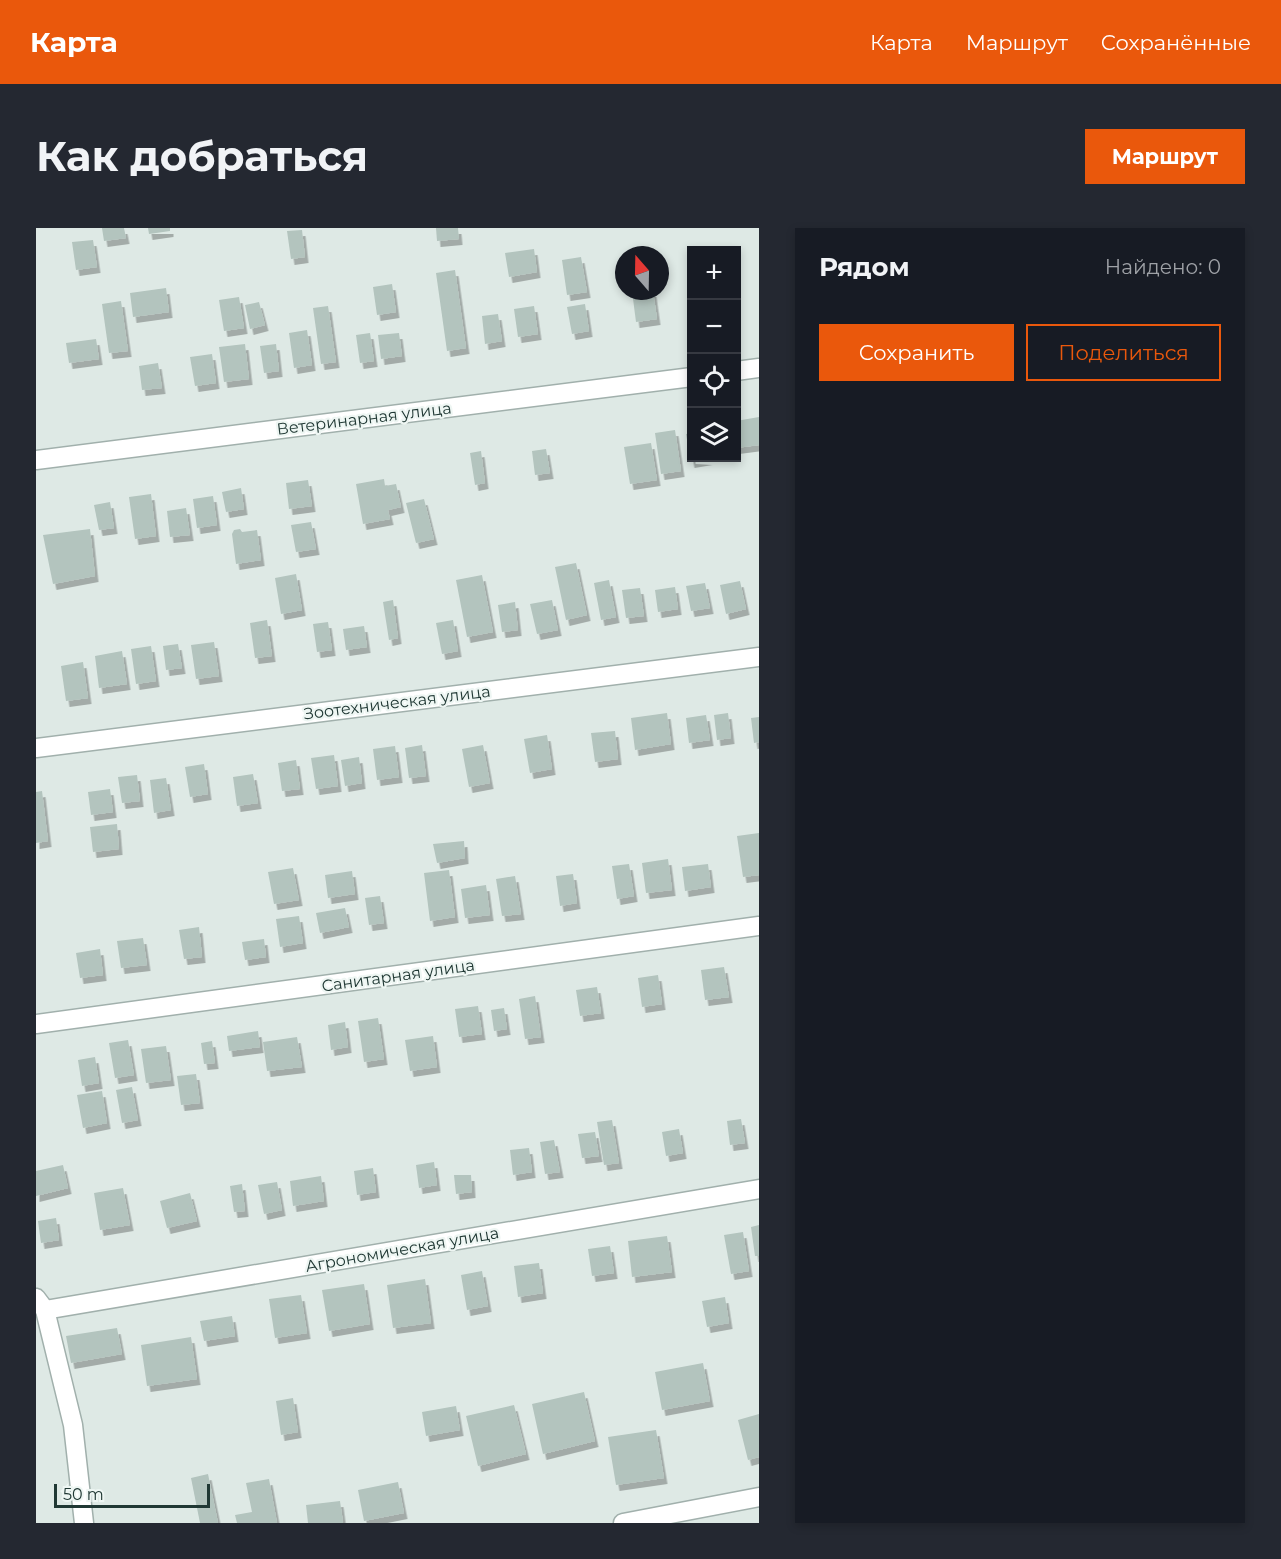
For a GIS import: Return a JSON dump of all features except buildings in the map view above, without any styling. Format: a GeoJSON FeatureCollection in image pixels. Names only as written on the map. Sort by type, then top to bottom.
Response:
{"type":"FeatureCollection","features":[{"type":"Feature","properties":{"kind":"street"},"geometry":{"type":"LineString","coordinates":[[741,370],[759,368]]}},
{"type":"Feature","properties":{"kind":"street","name":"Ветеринарная улица"},"geometry":{"type":"LineString","coordinates":[[36,460],[687,378]]}},
{"type":"Feature","properties":{"kind":"street","name":"Зоотехническая улица"},"geometry":{"type":"LineString","coordinates":[[36,748],[759,657]]}},
{"type":"Feature","properties":{"kind":"street","name":"Санитарная улица"},"geometry":{"type":"LineString","coordinates":[[36,1024],[759,926]]}},
{"type":"Feature","properties":{"kind":"street","name":"Агрономическая улица"},"geometry":{"type":"LineString","coordinates":[[41,1304],[759,1189]]}},
{"type":"Feature","properties":{"kind":"street"},"geometry":{"type":"LineString","coordinates":[[41,1304],[73,1425],[84,1523]]}},
{"type":"Feature","properties":{"kind":"street"},"geometry":{"type":"LineString","coordinates":[[623,1523],[759,1497]]}}]}
